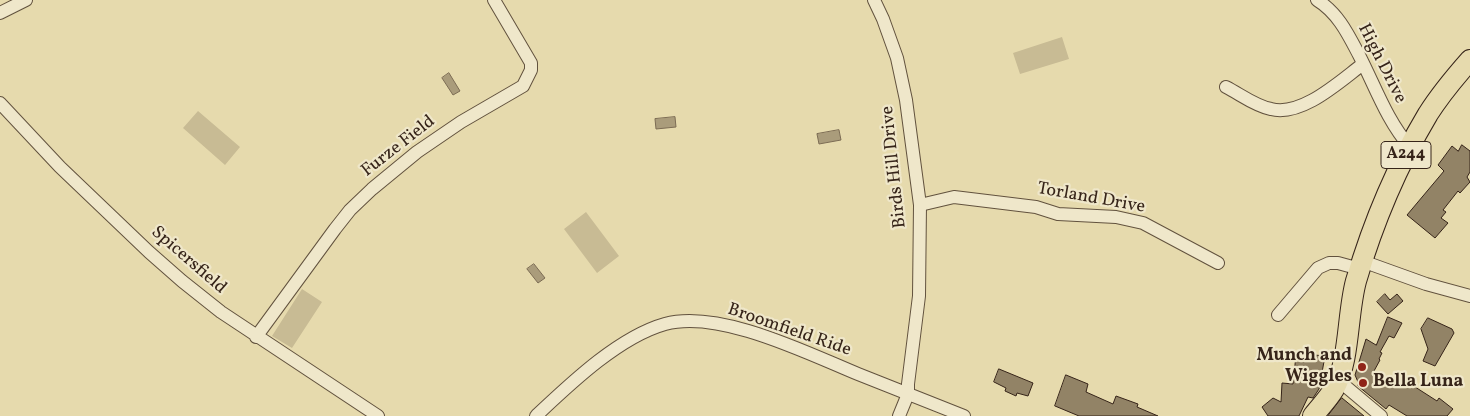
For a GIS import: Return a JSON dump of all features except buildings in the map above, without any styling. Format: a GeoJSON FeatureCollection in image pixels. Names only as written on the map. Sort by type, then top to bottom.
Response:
{"type":"FeatureCollection","features":[{"type":"Feature","properties":{"kind":"main road","name":"A244"},"geometry":{"type":"LineString","coordinates":[[1313,416],[1328,397],[1338,380],[1342,368],[1352,297],[1384,199],[1428,113],[1470,60]]}},
{"type":"Feature","properties":{"kind":"street"},"geometry":{"type":"LineString","coordinates":[[0,13],[26,0]]}},
{"type":"Feature","properties":{"kind":"street","name":"Furze Field"},"geometry":{"type":"LineString","coordinates":[[256,337],[335,229],[350,210],[372,189],[424,147],[461,122],[523,86],[531,70],[531,63],[494,0]]}},
{"type":"Feature","properties":{"kind":"street","name":"Birds Hill Drive"},"geometry":{"type":"LineString","coordinates":[[874,0],[897,58],[906,100],[920,205],[919,296],[908,394],[899,416]]}},
{"type":"Feature","properties":{"kind":"street","name":"High Drive"},"geometry":{"type":"LineString","coordinates":[[1317,0],[1339,19],[1392,123],[1410,147]]}},
{"type":"Feature","properties":{"kind":"street"},"geometry":{"type":"LineString","coordinates":[[1226,87],[1262,106],[1273,110],[1285,110],[1312,101],[1363,64]]}},
{"type":"Feature","properties":{"kind":"street","name":"Spicersfield"},"geometry":{"type":"LineString","coordinates":[[0,104],[60,167],[149,252],[221,312],[256,337],[378,416]]}},
{"type":"Feature","properties":{"kind":"street","name":"Torland Drive"},"geometry":{"type":"LineString","coordinates":[[920,205],[954,198],[1036,207],[1058,214],[1116,217],[1143,223],[1218,263]]}},
{"type":"Feature","properties":{"kind":"street"},"geometry":{"type":"LineString","coordinates":[[1278,315],[1318,268],[1328,263],[1361,265],[1470,296]]}},
{"type":"Feature","properties":{"kind":"street","name":"Broomfield Ride"},"geometry":{"type":"LineString","coordinates":[[536,416],[565,388],[620,345],[641,333],[666,324],[688,321],[723,324],[761,335],[964,416]]}},
{"type":"Feature","properties":{"kind":"street"},"geometry":{"type":"LineString","coordinates":[[1338,380],[1381,416]]}},
{"type":"Feature","properties":{"kind":"shaded area"},"geometry":{"type":"Polygon","coordinates":[[[1062,37],[1069,59],[1020,74],[1013,53],[1062,37]]]}},
{"type":"Feature","properties":{"kind":"shaded area"},"geometry":{"type":"Polygon","coordinates":[[[449,73],[460,91],[453,95],[442,78],[449,73]]]}},
{"type":"Feature","properties":{"kind":"shaded area"},"geometry":{"type":"Polygon","coordinates":[[[198,111],[240,147],[225,165],[183,128],[198,111]]]}},
{"type":"Feature","properties":{"kind":"shaded area"},"geometry":{"type":"Polygon","coordinates":[[[675,117],[676,127],[656,129],[655,119],[675,117]]]}},
{"type":"Feature","properties":{"kind":"shaded area"},"geometry":{"type":"Polygon","coordinates":[[[839,130],[841,140],[819,144],[817,134],[839,130]]]}},
{"type":"Feature","properties":{"kind":"shaded area"},"geometry":{"type":"Polygon","coordinates":[[[586,212],[619,256],[597,273],[564,229],[586,212]]]}},
{"type":"Feature","properties":{"kind":"shaded area"},"geometry":{"type":"Polygon","coordinates":[[[534,264],[545,278],[538,283],[527,269],[534,264]]]}},
{"type":"Feature","properties":{"kind":"shaded area"},"geometry":{"type":"Polygon","coordinates":[[[302,289],[322,302],[292,348],[272,336],[302,289]]]}},
{"type":"Feature","properties":{"kind":"place","name":"Munch and Wiggles"},"geometry":{"type":"Point","coordinates":[1362,367]}},
{"type":"Feature","properties":{"kind":"place","name":"Bella Luna"},"geometry":{"type":"Point","coordinates":[1363,383]}}]}
